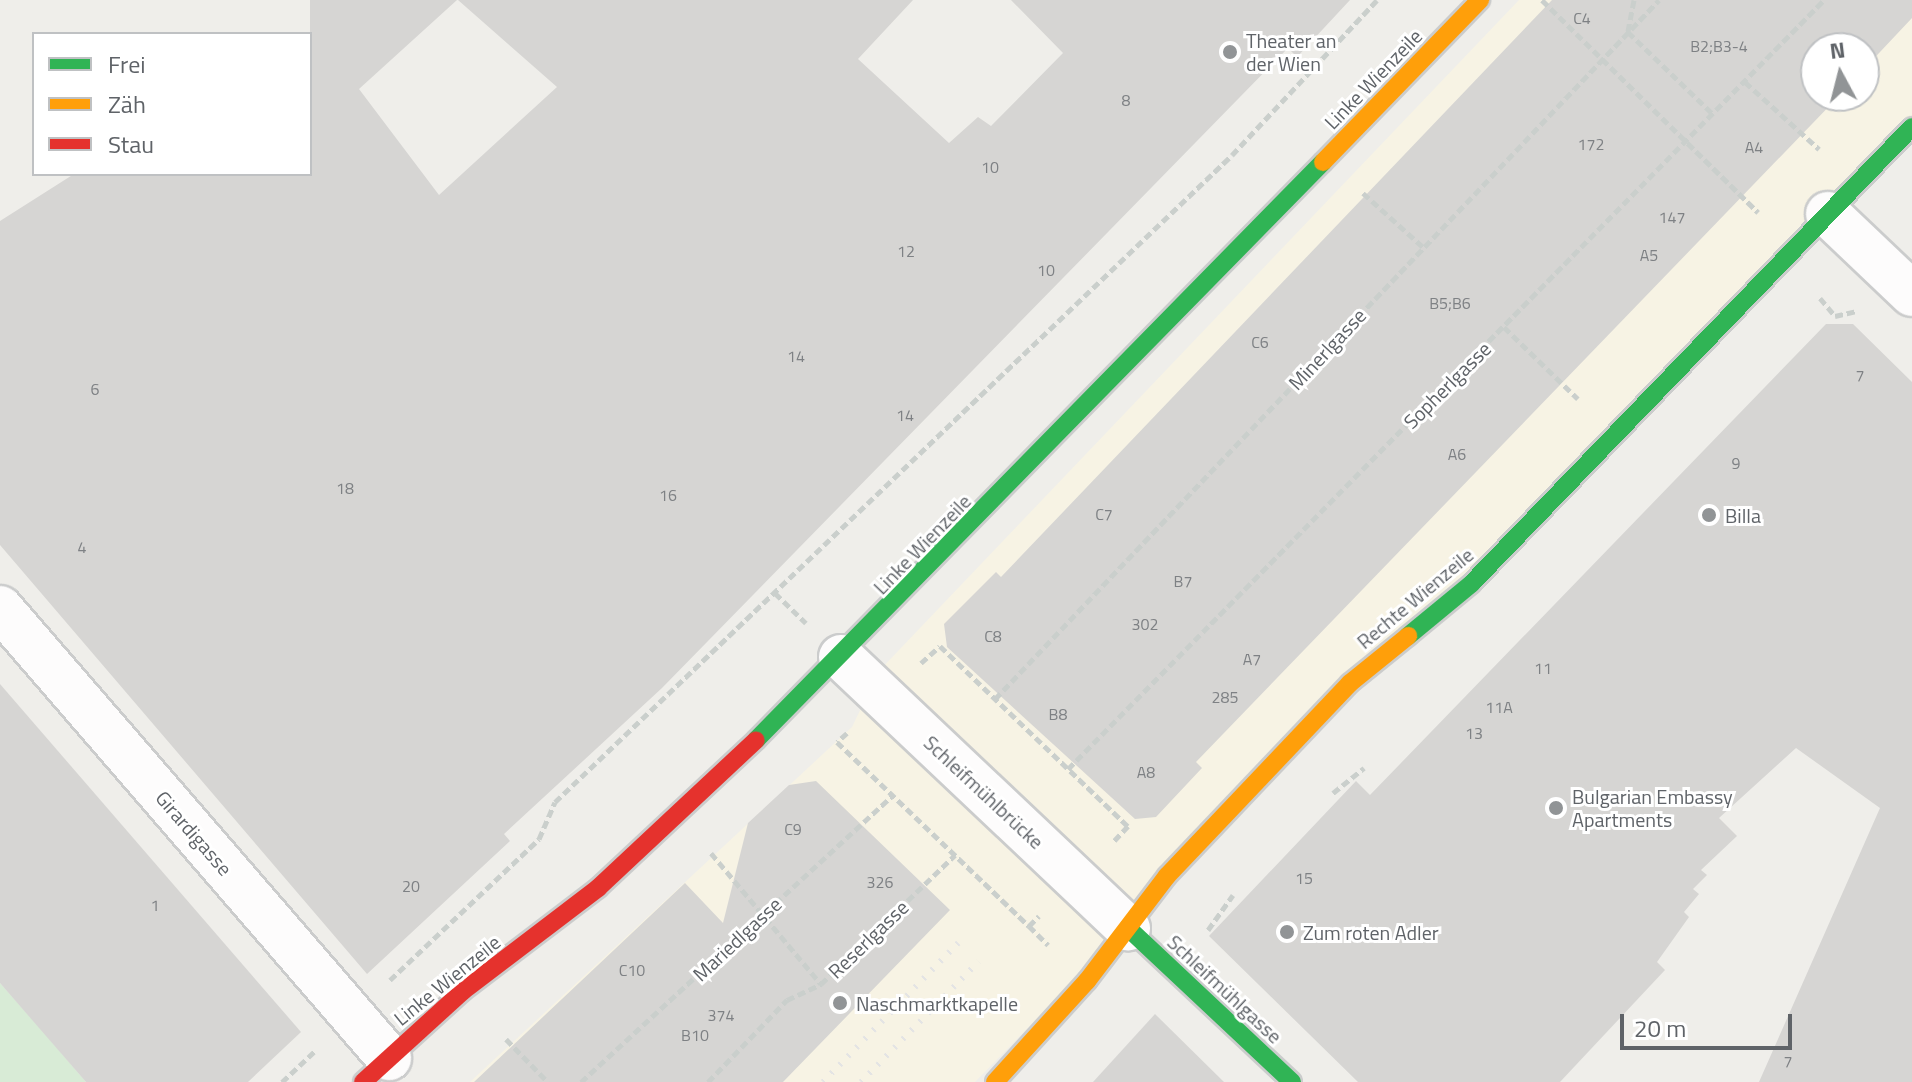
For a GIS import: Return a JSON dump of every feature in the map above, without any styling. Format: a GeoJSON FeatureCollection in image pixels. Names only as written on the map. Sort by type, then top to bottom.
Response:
{"type":"FeatureCollection","features":[{"type":"Feature","properties":{"kind":"main road","name":"Linke Wienzeile"},"geometry":{"type":"LineString","coordinates":[[376,1070],[463,991],[598,888],[841,657],[1480,0]]}},
{"type":"Feature","properties":{"kind":"main road","name":"Rechte Wienzeile"},"geometry":{"type":"LineString","coordinates":[[995,1082],[1087,981],[1167,876],[1350,683],[1471,584],[1912,127]]}},
{"type":"Feature","properties":{"kind":"main road","name":"Schleifmühlgasse"},"geometry":{"type":"LineString","coordinates":[[1128,928],[1292,1082]]}},
{"type":"Feature","properties":{"kind":"street"},"geometry":{"type":"LineString","coordinates":[[1828,214],[1912,294]]}},
{"type":"Feature","properties":{"kind":"street","name":"Girardigasse"},"geometry":{"type":"LineString","coordinates":[[0,608],[352,1016],[376,1070]]}},
{"type":"Feature","properties":{"kind":"street","name":"Schleifmühlbrücke"},"geometry":{"type":"LineString","coordinates":[[841,657],[1128,928]]}},
{"type":"Feature","properties":{"kind":"path"},"geometry":{"type":"LineString","coordinates":[[282,1082],[539,839],[555,802],[1232,155],[1377,0]]}},
{"type":"Feature","properties":{"kind":"path"},"geometry":{"type":"LineString","coordinates":[[1542,0],[1752,204],[1786,257]]}},
{"type":"Feature","properties":{"kind":"path"},"geometry":{"type":"LineString","coordinates":[[1634,0],[1628,32],[1713,114]]}},
{"type":"Feature","properties":{"kind":"path","name":"Minerlgasse"},"geometry":{"type":"LineString","coordinates":[[995,699],[1659,0]]}},
{"type":"Feature","properties":{"kind":"path","name":"Sopherlgasse"},"geometry":{"type":"LineString","coordinates":[[1068,769],[1824,0]]}},
{"type":"Feature","properties":{"kind":"path"},"geometry":{"type":"LineString","coordinates":[[1353,184],[1423,247]]}},
{"type":"Feature","properties":{"kind":"path"},"geometry":{"type":"LineString","coordinates":[[1504,327],[1615,435]]}},
{"type":"Feature","properties":{"kind":"path"},"geometry":{"type":"LineString","coordinates":[[920,664],[940,646],[1128,826],[1103,852]]}},
{"type":"Feature","properties":{"kind":"path"},"geometry":{"type":"LineString","coordinates":[[1333,793],[1364,768]]}},
{"type":"Feature","properties":{"kind":"path","name":"Mariedlgasse"},"geometry":{"type":"LineString","coordinates":[[581,1082],[893,795],[955,855]]}},
{"type":"Feature","properties":{"kind":"path"},"geometry":{"type":"LineString","coordinates":[[708,849],[821,984]]}},
{"type":"Feature","properties":{"kind":"path"},"geometry":{"type":"LineString","coordinates":[[955,855],[1048,945]]}},
{"type":"Feature","properties":{"kind":"path","name":"Reserlgasse"},"geometry":{"type":"LineString","coordinates":[[708,1082],[787,1000],[821,984],[955,855]]}},
{"type":"Feature","properties":{"kind":"path"},"geometry":{"type":"LineString","coordinates":[[1208,930],[1233,895]]}},
{"type":"Feature","properties":{"kind":"path"},"geometry":{"type":"LineString","coordinates":[[1029,926],[1047,908]]}},
{"type":"Feature","properties":{"kind":"path"},"geometry":{"type":"LineString","coordinates":[[506,1039],[548,1082]]}},
{"type":"Feature","properties":{"kind":"shaded area"},"geometry":{"type":"Polygon","coordinates":[[[1519,0],[1912,0],[1912,122],[975,1082],[470,1082],[852,727],[879,671],[1519,0]]]}},
{"type":"Feature","properties":{"kind":"green space"},"geometry":{"type":"Polygon","coordinates":[[[0,983],[40,1028],[86,1082],[0,1082],[0,983]]]}},
{"type":"Feature","properties":{"kind":"building"},"geometry":{"type":"Polygon","coordinates":[[[310,0],[457,0],[359,89],[439,195],[557,87],[458,0],[913,0],[858,59],[949,143],[978,117],[991,126],[1063,53],[1011,0],[1350,0],[1297,57],[1288,48],[662,688],[504,834],[510,841],[367,974],[0,545],[0,221],[71,176],[312,176],[310,0]]]}},
{"type":"Feature","properties":{"kind":"building"},"geometry":{"type":"Polygon","coordinates":[[[1552,0],[1912,0],[1912,18],[1880,52],[1880,32],[1800,32],[1800,112],[1824,112],[1196,762],[1202,768],[1156,817],[1135,819],[947,647],[944,624],[996,572],[1001,577],[1552,0]]]}},
{"type":"Feature","properties":{"kind":"building"},"geometry":{"type":"Polygon","coordinates":[[[1826,324],[1853,324],[1912,382],[1912,1082],[1759,1082],[1880,808],[1796,748],[1719,818],[1737,836],[1701,870],[1707,875],[1693,889],[1699,894],[1684,912],[1689,917],[1657,962],[1665,970],[1560,1082],[1358,1082],[1209,936],[1356,781],[1370,795],[1826,324]]]}},
{"type":"Feature","properties":{"kind":"building"},"geometry":{"type":"Polygon","coordinates":[[[0,684],[301,1032],[248,1082],[86,1082],[0,983],[0,684]]]}},
{"type":"Feature","properties":{"kind":"building"},"geometry":{"type":"Polygon","coordinates":[[[816,781],[950,910],[783,1082],[474,1082],[685,883],[723,923],[748,823],[789,785],[816,781]]]}},
{"type":"Feature","properties":{"kind":"building"},"geometry":{"type":"Polygon","coordinates":[[[1155,1014],[1224,1082],[1093,1082],[1155,1014]]]}},
{"type":"Feature","properties":{"kind":"railway"},"geometry":{"type":"LineString","coordinates":[[823,1082],[958,943]]}},
{"type":"Feature","properties":{"kind":"railway"},"geometry":{"type":"LineString","coordinates":[[861,1082],[978,962]]}},
{"type":"Feature","properties":{"kind":"traffic: fast"},"geometry":{"type":"LineString","coordinates":[[1408,636],[1471,584],[1912,127]]}},
{"type":"Feature","properties":{"kind":"traffic: fast"},"geometry":{"type":"LineString","coordinates":[[756,740],[1323,162]]}},
{"type":"Feature","properties":{"kind":"traffic: fast"},"geometry":{"type":"LineString","coordinates":[[1128,928],[1292,1082]]}},
{"type":"Feature","properties":{"kind":"traffic: slow"},"geometry":{"type":"LineString","coordinates":[[1323,162],[1480,0]]}},
{"type":"Feature","properties":{"kind":"traffic: slow"},"geometry":{"type":"LineString","coordinates":[[995,1082],[1087,981],[1167,876],[1350,683],[1408,636]]}},
{"type":"Feature","properties":{"kind":"traffic: jam"},"geometry":{"type":"LineString","coordinates":[[363,1082],[463,991],[598,888],[756,740]]}},
{"type":"Feature","properties":{"kind":"place","name":"Theater an der Wien"},"geometry":{"type":"Point","coordinates":[1230,52]}},
{"type":"Feature","properties":{"kind":"place","name":"Billa"},"geometry":{"type":"Point","coordinates":[1709,515]}},
{"type":"Feature","properties":{"kind":"place","name":"Bulgarian Embassy Apartments"},"geometry":{"type":"Point","coordinates":[1556,808]}},
{"type":"Feature","properties":{"kind":"place","name":"Zum roten Adler"},"geometry":{"type":"Point","coordinates":[1287,932]}},
{"type":"Feature","properties":{"kind":"place","name":"Naschmarktkapelle"},"geometry":{"type":"Point","coordinates":[840,1003]}}]}
